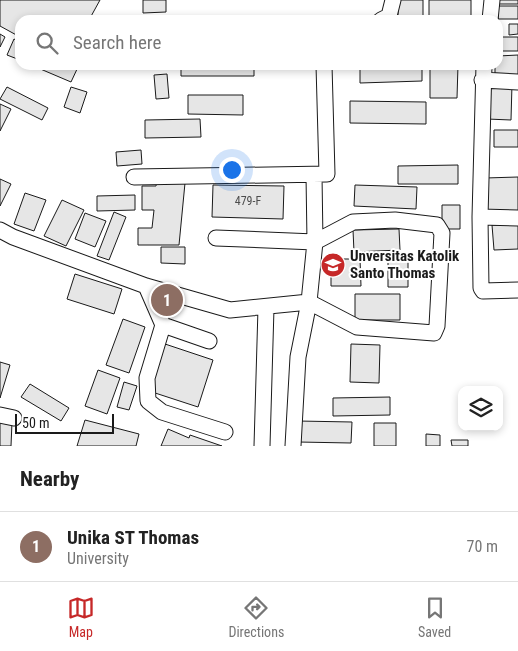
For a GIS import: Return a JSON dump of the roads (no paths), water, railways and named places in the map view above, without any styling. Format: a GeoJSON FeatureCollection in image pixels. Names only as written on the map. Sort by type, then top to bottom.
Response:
{"type":"FeatureCollection","features":[{"type":"Feature","properties":{"kind":"street"},"geometry":{"type":"LineString","coordinates":[[389,15],[393,0]]}},
{"type":"Feature","properties":{"kind":"street"},"geometry":{"type":"LineString","coordinates":[[490,15],[492,0]]}},
{"type":"Feature","properties":{"kind":"street"},"geometry":{"type":"LineString","coordinates":[[134,178],[204,174],[325,175],[328,171],[324,70]]}},
{"type":"Feature","properties":{"kind":"street"},"geometry":{"type":"LineString","coordinates":[[483,70],[480,217],[481,288],[483,291],[518,290]]}},
{"type":"Feature","properties":{"kind":"street"},"geometry":{"type":"LineString","coordinates":[[482,80],[518,82]]}},
{"type":"Feature","properties":{"kind":"street"},"geometry":{"type":"LineString","coordinates":[[293,446],[298,356],[310,302],[315,242],[314,176]]}},
{"type":"Feature","properties":{"kind":"street"},"geometry":{"type":"LineString","coordinates":[[480,217],[518,218]]}},
{"type":"Feature","properties":{"kind":"street"},"geometry":{"type":"LineString","coordinates":[[0,230],[13,237],[146,286],[230,310],[266,308],[310,302],[357,327],[432,333],[437,326],[443,238],[437,226],[395,220],[353,222],[315,242],[216,238]]}},
{"type":"Feature","properties":{"kind":"street"},"geometry":{"type":"LineString","coordinates":[[146,286],[163,325],[147,378],[148,401],[162,412],[225,432]]}},
{"type":"Feature","properties":{"kind":"street"},"geometry":{"type":"LineString","coordinates":[[262,446],[266,308]]}},
{"type":"Feature","properties":{"kind":"street"},"geometry":{"type":"LineString","coordinates":[[163,325],[209,341]]}},
{"type":"Feature","properties":{"kind":"place","name":"Unversitas Katolik Santo Thomas"},"geometry":{"type":"Point","coordinates":[333,265]}},
{"type":"Feature","properties":{"kind":"place","name":"Unika ST Thomas"},"geometry":{"type":"Point","coordinates":[167,300]}}]}
